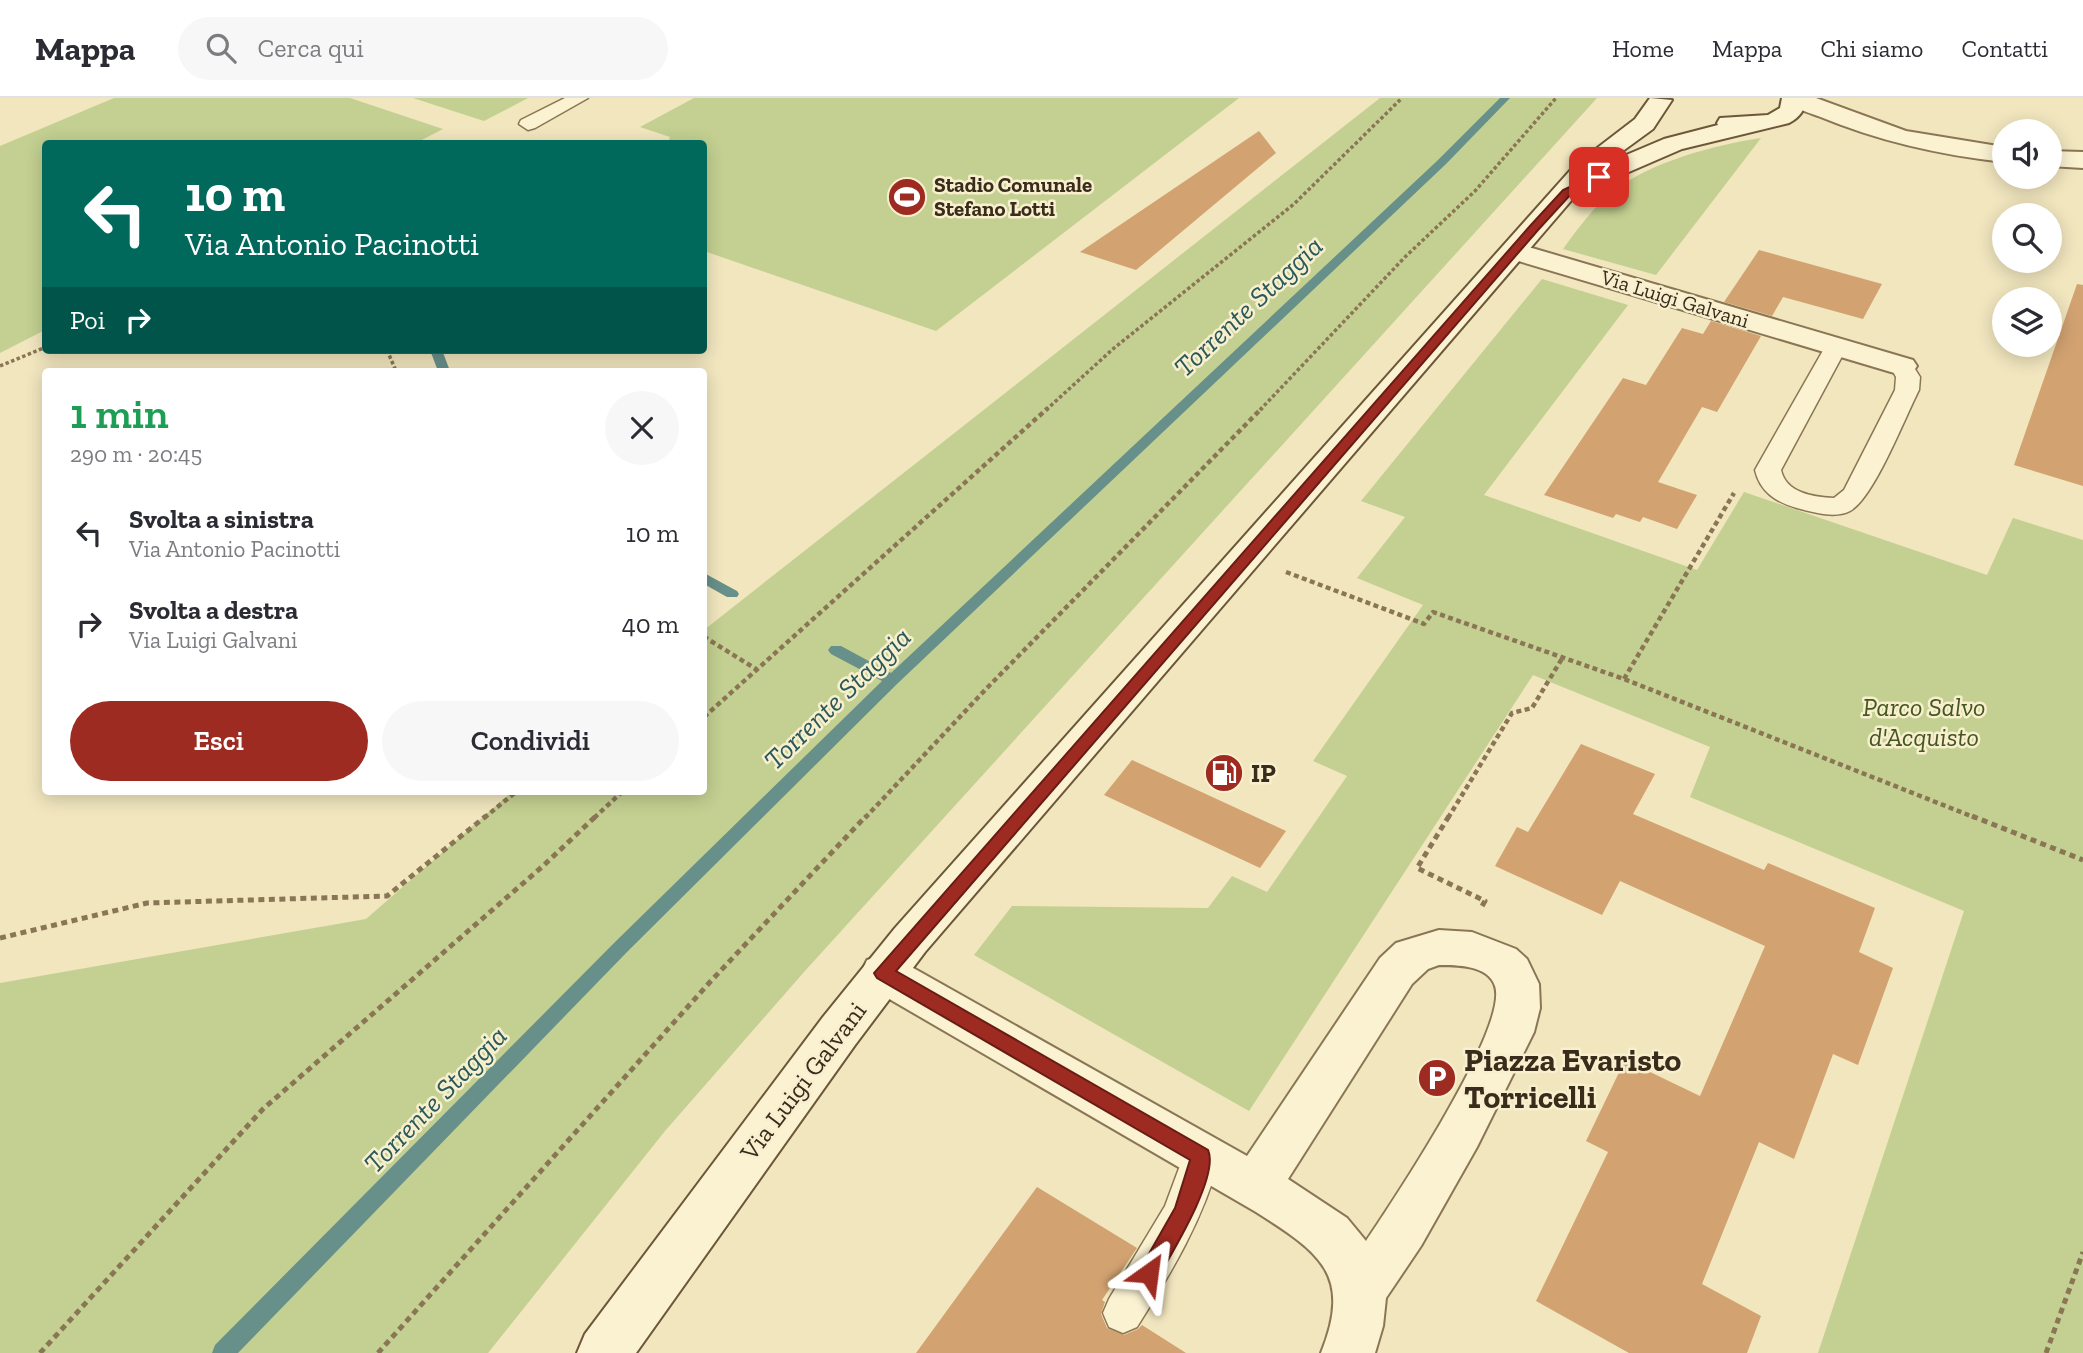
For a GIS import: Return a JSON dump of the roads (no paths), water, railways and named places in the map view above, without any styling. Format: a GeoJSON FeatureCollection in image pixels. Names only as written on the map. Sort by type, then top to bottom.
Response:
{"type":"FeatureCollection","features":[{"type":"Feature","properties":{"kind":"main road","name":"Via Luigi Galvani"},"geometry":{"type":"LineString","coordinates":[[1567,192],[1645,154],[1793,111],[1796,98]]}},
{"type":"Feature","properties":{"kind":"main road"},"geometry":{"type":"LineString","coordinates":[[1796,98],[1833,114],[1897,134],[1962,150],[1992,154]]}},
{"type":"Feature","properties":{"kind":"main road","name":"Via Luigi Galvani"},"geometry":{"type":"LineString","coordinates":[[604,1353],[883,973],[1590,163],[1672,106],[1717,122],[1762,122]]}},
{"type":"Feature","properties":{"kind":"main road"},"geometry":{"type":"LineString","coordinates":[[1762,122],[1818,122],[1897,134]]}},
{"type":"Feature","properties":{"kind":"main road"},"geometry":{"type":"LineString","coordinates":[[2062,159],[2083,160]]}},
{"type":"Feature","properties":{"kind":"main road","name":"Via Luigi Galvani"},"geometry":{"type":"LineString","coordinates":[[1515,251],[1902,366]]}},
{"type":"Feature","properties":{"kind":"main road"},"geometry":{"type":"LineString","coordinates":[[1255,1187],[1396,971],[1413,956],[1445,947],[1493,957],[1504,963],[1517,981],[1517,1014],[1503,1047],[1416,1209],[1395,1244],[1360,1291]]}},
{"type":"Feature","properties":{"kind":"main road"},"geometry":{"type":"LineString","coordinates":[[883,973],[1255,1187],[1302,1216],[1341,1247],[1353,1267],[1360,1291],[1361,1315],[1348,1353]]}},
{"type":"Feature","properties":{"kind":"lane"},"geometry":{"type":"LineString","coordinates":[[528,124],[579,98]]}},
{"type":"Feature","properties":{"kind":"lane","name":"Via Luigi Galvani"},"geometry":{"type":"LineString","coordinates":[[1836,346],[1769,466],[1768,478],[1781,491],[1816,504],[1840,506],[1851,499],[1907,390],[1908,377],[1902,366]]}},
{"type":"Feature","properties":{"kind":"lane"},"geometry":{"type":"LineString","coordinates":[[1123,1313],[1182,1215],[1192,1194],[1201,1156]]}},
{"type":"Feature","properties":{"kind":"waterway","name":"Torrente Staggia"},"geometry":{"type":"LineString","coordinates":[[892,680],[1442,162],[1505,98]]}},
{"type":"Feature","properties":{"kind":"waterway"},"geometry":{"type":"LineString","coordinates":[[438,354],[443,368]]}},
{"type":"Feature","properties":{"kind":"waterway"},"geometry":{"type":"LineString","coordinates":[[707,580],[732,594]]}},
{"type":"Feature","properties":{"kind":"waterway"},"geometry":{"type":"LineString","coordinates":[[836,650],[892,680]]}},
{"type":"Feature","properties":{"kind":"waterway","name":"Torrente Staggia"},"geometry":{"type":"LineString","coordinates":[[223,1353],[621,947],[892,680]]}},
{"type":"Feature","properties":{"kind":"place","name":"Stadio Comunale Stefano Lotti"},"geometry":{"type":"Point","coordinates":[907,197]}},
{"type":"Feature","properties":{"kind":"place","name":"IP"},"geometry":{"type":"Point","coordinates":[1224,773]}},
{"type":"Feature","properties":{"kind":"place","name":"Piazza Evaristo Torricelli"},"geometry":{"type":"Point","coordinates":[1437,1078]}},
{"type":"Feature","properties":{"kind":"park label","name":"Parco Salvo d'Acquisto"},"geometry":{"type":"Point","coordinates":[1924,722]}}]}
